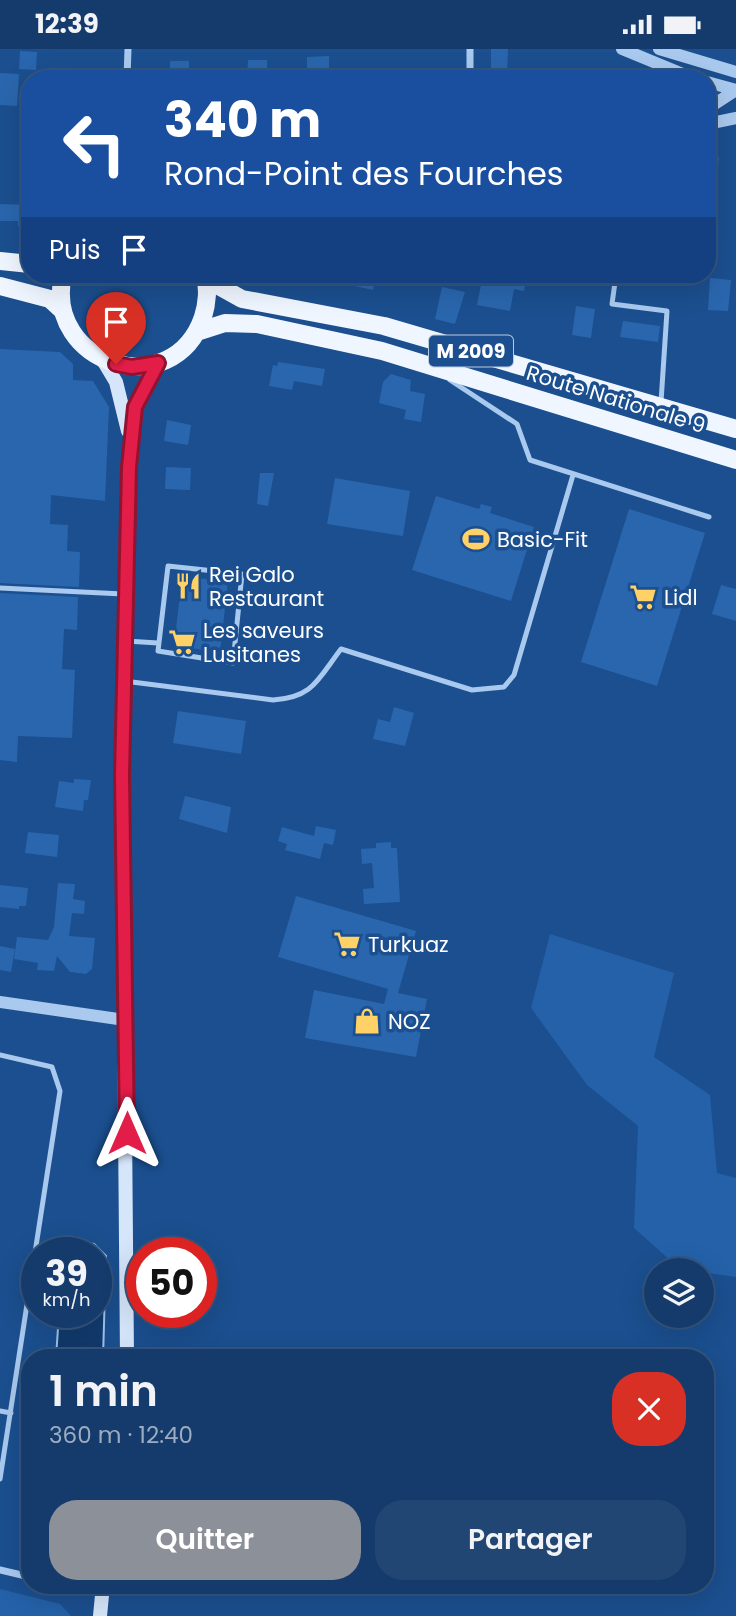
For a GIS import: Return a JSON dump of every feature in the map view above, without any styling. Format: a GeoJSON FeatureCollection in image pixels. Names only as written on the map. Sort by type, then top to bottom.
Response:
{"type":"FeatureCollection","features":[{"type":"Feature","properties":{"kind":"main road"},"geometry":{"type":"LineString","coordinates":[[0,261],[21,263]]}},
{"type":"Feature","properties":{"kind":"main road"},"geometry":{"type":"LineString","coordinates":[[62,310],[63,284]]}},
{"type":"Feature","properties":{"kind":"main road"},"geometry":{"type":"LineString","coordinates":[[0,286],[50,299],[62,310],[76,339],[101,357],[132,367],[158,363],[186,345],[197,332],[207,298],[206,284]]}},
{"type":"Feature","properties":{"kind":"main road","name":"M 2009"},"geometry":{"type":"LineString","coordinates":[[217,284],[242,299],[384,327],[736,429]]}},
{"type":"Feature","properties":{"kind":"main road","name":"Route Nationale 9"},"geometry":{"type":"LineString","coordinates":[[197,332],[225,323],[257,324],[420,363],[736,460]]}},
{"type":"Feature","properties":{"kind":"main road"},"geometry":{"type":"LineString","coordinates":[[101,357],[116,382],[130,443]]}},
{"type":"Feature","properties":{"kind":"main road"},"geometry":{"type":"LineString","coordinates":[[127,1349],[123,681],[125,594],[130,443],[135,407],[158,363]]}},
{"type":"Feature","properties":{"kind":"main road"},"geometry":{"type":"LineString","coordinates":[[100,1616],[102,1594]]}},
{"type":"Feature","properties":{"kind":"street"},"geometry":{"type":"LineString","coordinates":[[127,70],[128,49]]}},
{"type":"Feature","properties":{"kind":"street"},"geometry":{"type":"LineString","coordinates":[[470,49],[470,70]]}},
{"type":"Feature","properties":{"kind":"street"},"geometry":{"type":"LineString","coordinates":[[622,49],[669,70]]}},
{"type":"Feature","properties":{"kind":"street"},"geometry":{"type":"LineString","coordinates":[[659,49],[736,72]]}},
{"type":"Feature","properties":{"kind":"street"},"geometry":{"type":"LineString","coordinates":[[716,84],[736,90]]}},
{"type":"Feature","properties":{"kind":"street"},"geometry":{"type":"LineString","coordinates":[[716,103],[736,90]]}},
{"type":"Feature","properties":{"kind":"street"},"geometry":{"type":"LineString","coordinates":[[716,122],[736,118]]}},
{"type":"Feature","properties":{"kind":"street"},"geometry":{"type":"LineString","coordinates":[[0,1002],[125,1020]]}},
{"type":"Feature","properties":{"kind":"street"},"geometry":{"type":"LineString","coordinates":[[0,1570],[21,1575]]}},
{"type":"Feature","properties":{"kind":"lane"},"geometry":{"type":"LineString","coordinates":[[615,284],[612,304],[667,311],[661,367],[661,406]]}},
{"type":"Feature","properties":{"kind":"lane"},"geometry":{"type":"LineString","coordinates":[[420,363],[471,392],[517,424],[530,460],[709,517]]}},
{"type":"Feature","properties":{"kind":"lane"},"geometry":{"type":"LineString","coordinates":[[123,681],[273,700],[294,699],[307,692],[341,649],[472,689],[504,687],[514,675],[573,475]]}},
{"type":"Feature","properties":{"kind":"lane"},"geometry":{"type":"LineString","coordinates":[[168,566],[242,574],[233,663],[158,652],[158,643],[168,566]]}},
{"type":"Feature","properties":{"kind":"lane"},"geometry":{"type":"LineString","coordinates":[[0,588],[125,594]]}},
{"type":"Feature","properties":{"kind":"lane"},"geometry":{"type":"LineString","coordinates":[[124,641],[158,643]]}},
{"type":"Feature","properties":{"kind":"lane"},"geometry":{"type":"LineString","coordinates":[[0,1055],[52,1067],[60,1091],[0,1479]]}},
{"type":"Feature","properties":{"kind":"lane"},"geometry":{"type":"LineString","coordinates":[[0,1411],[10,1413]]}},
{"type":"Feature","properties":{"kind":"shaded area"},"geometry":{"type":"Polygon","coordinates":[[[550,934],[674,973],[654,1057],[710,1095],[717,1173],[736,1178],[736,1277],[714,1274],[714,1258],[668,1258],[634,1228],[638,1126],[587,1085],[531,1008],[550,934]]]}},
{"type":"Feature","properties":{"kind":"shaded area"},"geometry":{"type":"Polygon","coordinates":[[[58,1328],[104,1328],[103,1349],[57,1349],[58,1328]]]}},
{"type":"Feature","properties":{"kind":"shaded area"},"geometry":{"type":"Polygon","coordinates":[[[0,1589],[60,1604],[71,1616],[0,1616],[0,1589]]]}},
{"type":"Feature","properties":{"kind":"building"},"geometry":{"type":"Polygon","coordinates":[[[491,49],[508,49],[507,70],[491,70],[491,49]]]}},
{"type":"Feature","properties":{"kind":"building"},"geometry":{"type":"Polygon","coordinates":[[[20,51],[37,52],[36,70],[19,69],[20,51]]]}},
{"type":"Feature","properties":{"kind":"building"},"geometry":{"type":"Polygon","coordinates":[[[329,56],[329,70],[307,70],[307,57],[329,56]]]}},
{"type":"Feature","properties":{"kind":"building"},"geometry":{"type":"Polygon","coordinates":[[[248,60],[267,60],[267,70],[247,70],[248,60]]]}},
{"type":"Feature","properties":{"kind":"building"},"geometry":{"type":"Polygon","coordinates":[[[170,61],[189,61],[189,70],[170,70],[170,61]]]}},
{"type":"Feature","properties":{"kind":"building"},"geometry":{"type":"Polygon","coordinates":[[[0,73],[19,74],[17,106],[0,105],[0,73]]]}},
{"type":"Feature","properties":{"kind":"building"},"geometry":{"type":"Polygon","coordinates":[[[716,156],[719,157],[716,191],[716,156]]]}},
{"type":"Feature","properties":{"kind":"building"},"geometry":{"type":"Polygon","coordinates":[[[0,204],[21,205],[21,226],[18,226],[18,221],[0,221],[0,204]]]}},
{"type":"Feature","properties":{"kind":"building"},"geometry":{"type":"Polygon","coordinates":[[[716,279],[731,280],[728,311],[708,310],[710,284],[716,284],[716,279]]]}},
{"type":"Feature","properties":{"kind":"building"},"geometry":{"type":"Polygon","coordinates":[[[346,284],[374,284],[373,290],[346,284]]]}},
{"type":"Feature","properties":{"kind":"building"},"geometry":{"type":"Polygon","coordinates":[[[481,284],[525,284],[524,291],[514,289],[510,311],[477,305],[481,284]]]}},
{"type":"Feature","properties":{"kind":"building"},"geometry":{"type":"Polygon","coordinates":[[[442,287],[465,292],[455,324],[435,319],[442,287]]]}},
{"type":"Feature","properties":{"kind":"building"},"geometry":{"type":"Polygon","coordinates":[[[576,306],[595,309],[591,338],[572,335],[576,306]]]}},
{"type":"Feature","properties":{"kind":"building"},"geometry":{"type":"Polygon","coordinates":[[[623,321],[660,326],[658,342],[620,337],[623,321]]]}},
{"type":"Feature","properties":{"kind":"building"},"geometry":{"type":"Polygon","coordinates":[[[0,349],[60,352],[73,364],[73,380],[93,381],[109,407],[105,501],[51,495],[50,524],[68,525],[67,551],[80,552],[79,587],[0,583],[0,349]]]}},
{"type":"Feature","properties":{"kind":"building"},"geometry":{"type":"Polygon","coordinates":[[[278,362],[325,369],[322,386],[294,381],[292,390],[269,386],[273,365],[277,366],[278,362]]]}},
{"type":"Feature","properties":{"kind":"building"},"geometry":{"type":"Polygon","coordinates":[[[391,374],[411,380],[410,391],[425,394],[421,422],[404,419],[406,410],[379,403],[383,382],[391,374]]]}},
{"type":"Feature","properties":{"kind":"building"},"geometry":{"type":"Polygon","coordinates":[[[167,420],[191,425],[188,445],[164,441],[167,420]]]}},
{"type":"Feature","properties":{"kind":"building"},"geometry":{"type":"Polygon","coordinates":[[[166,467],[191,468],[190,490],[165,489],[166,467]]]}},
{"type":"Feature","properties":{"kind":"building"},"geometry":{"type":"Polygon","coordinates":[[[260,473],[274,473],[268,506],[257,504],[260,473]]]}},
{"type":"Feature","properties":{"kind":"building"},"geometry":{"type":"Polygon","coordinates":[[[335,478],[410,491],[403,536],[327,524],[335,478]]]}},
{"type":"Feature","properties":{"kind":"building"},"geometry":{"type":"Polygon","coordinates":[[[436,496],[479,509],[481,504],[492,507],[490,513],[534,527],[511,601],[412,570],[436,496]]]}},
{"type":"Feature","properties":{"kind":"building","name":"Lidl"},"geometry":{"type":"Polygon","coordinates":[[[629,509],[705,533],[657,686],[581,662],[629,509]]]}},
{"type":"Feature","properties":{"kind":"building"},"geometry":{"type":"Polygon","coordinates":[[[182,576],[228,582],[220,652],[174,646],[182,576]]]}},
{"type":"Feature","properties":{"kind":"building"},"geometry":{"type":"Polygon","coordinates":[[[721,585],[736,589],[736,621],[712,614],[721,585]]]}},
{"type":"Feature","properties":{"kind":"building"},"geometry":{"type":"Polygon","coordinates":[[[0,593],[78,597],[77,630],[64,629],[62,669],[75,670],[72,738],[18,736],[17,762],[0,760],[0,593]]]}},
{"type":"Feature","properties":{"kind":"building"},"geometry":{"type":"Polygon","coordinates":[[[394,707],[414,713],[405,746],[373,739],[378,719],[390,722],[394,707]]]}},
{"type":"Feature","properties":{"kind":"building"},"geometry":{"type":"Polygon","coordinates":[[[178,711],[246,721],[241,754],[173,743],[178,711]]]}},
{"type":"Feature","properties":{"kind":"building"},"geometry":{"type":"Polygon","coordinates":[[[74,779],[91,780],[83,811],[55,807],[59,781],[74,783],[74,779]]]}},
{"type":"Feature","properties":{"kind":"building"},"geometry":{"type":"Polygon","coordinates":[[[185,796],[231,807],[227,833],[179,819],[185,796]]]}},
{"type":"Feature","properties":{"kind":"building"},"geometry":{"type":"Polygon","coordinates":[[[316,826],[336,830],[333,845],[324,843],[320,859],[285,850],[287,844],[278,841],[282,827],[314,836],[316,826]]]}},
{"type":"Feature","properties":{"kind":"building"},"geometry":{"type":"Polygon","coordinates":[[[28,832],[59,835],[57,857],[25,853],[28,832]]]}},
{"type":"Feature","properties":{"kind":"building"},"geometry":{"type":"Polygon","coordinates":[[[391,842],[391,848],[397,848],[400,902],[364,904],[363,889],[374,888],[372,863],[362,864],[361,849],[376,848],[376,843],[391,842]]]}},
{"type":"Feature","properties":{"kind":"building"},"geometry":{"type":"Polygon","coordinates":[[[58,883],[75,884],[73,899],[85,901],[84,914],[72,913],[69,936],[95,938],[92,969],[86,974],[70,972],[57,956],[54,971],[37,970],[38,963],[14,959],[17,937],[48,940],[54,927],[58,883]]]}},
{"type":"Feature","properties":{"kind":"building"},"geometry":{"type":"Polygon","coordinates":[[[0,885],[28,888],[26,906],[19,906],[19,909],[0,907],[0,885]]]}},
{"type":"Feature","properties":{"kind":"building"},"geometry":{"type":"Polygon","coordinates":[[[296,896],[416,931],[398,993],[427,999],[416,1057],[305,1038],[314,990],[384,1004],[388,989],[278,957],[296,896]]]}},
{"type":"Feature","properties":{"kind":"building"},"geometry":{"type":"Polygon","coordinates":[[[0,946],[15,949],[11,972],[0,970],[0,946]]]}},
{"type":"Feature","properties":{"kind":"place","name":"Basic-Fit"},"geometry":{"type":"Point","coordinates":[476,539]}},
{"type":"Feature","properties":{"kind":"place","name":"Rei Galo Restaurant"},"geometry":{"type":"Point","coordinates":[188,586]}},
{"type":"Feature","properties":{"kind":"place","name":"Lidl"},"geometry":{"type":"Point","coordinates":[643,597]}},
{"type":"Feature","properties":{"kind":"place","name":"Les saveurs Lusitanes"},"geometry":{"type":"Point","coordinates":[182,642]}},
{"type":"Feature","properties":{"kind":"place","name":"Turkuaz"},"geometry":{"type":"Point","coordinates":[347,944]}},
{"type":"Feature","properties":{"kind":"place","name":"NOZ"},"geometry":{"type":"Point","coordinates":[367,1021]}},
{"type":"Feature","properties":{"kind":"route"},"geometry":{"type":"LineString","coordinates":[[116,364],[132,367],[158,363],[135,407],[130,443],[126,541],[122,775],[127,1133]]}}]}
